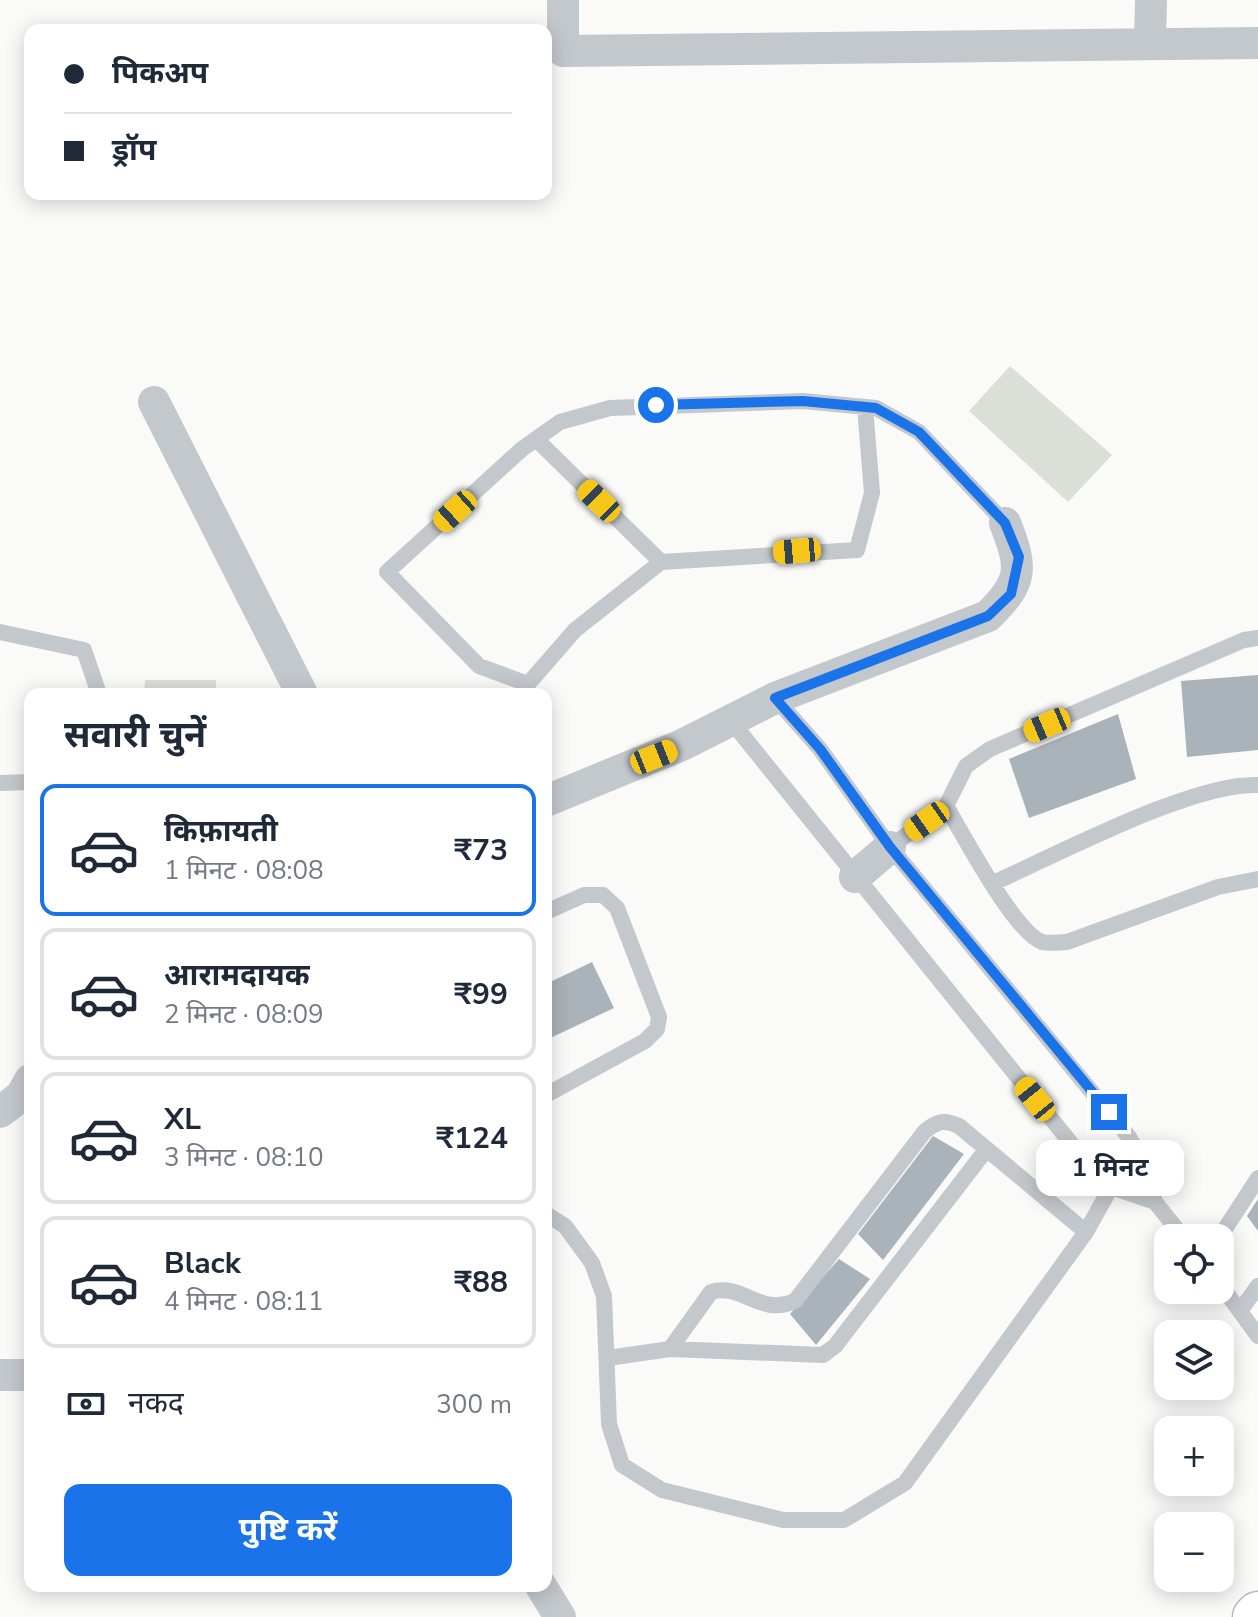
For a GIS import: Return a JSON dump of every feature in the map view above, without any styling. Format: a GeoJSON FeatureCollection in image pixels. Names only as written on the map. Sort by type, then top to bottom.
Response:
{"type":"FeatureCollection","features":[{"type":"Feature","properties":{"kind":"street"},"geometry":{"type":"LineString","coordinates":[[563,0],[563,51],[1258,43]]}},
{"type":"Feature","properties":{"kind":"street"},"geometry":{"type":"LineString","coordinates":[[1150,44],[1151,0]]}},
{"type":"Feature","properties":{"kind":"street"},"geometry":{"type":"LineString","coordinates":[[154,402],[299,688]]}},
{"type":"Feature","properties":{"kind":"street"},"geometry":{"type":"LineString","coordinates":[[552,798],[731,721],[775,698],[988,616],[1011,594],[1019,557],[1005,523]]}},
{"type":"Feature","properties":{"kind":"street"},"geometry":{"type":"LineString","coordinates":[[855,877],[890,847]]}},
{"type":"Feature","properties":{"kind":"street"},"geometry":{"type":"LineString","coordinates":[[0,1112],[24,1091]]}},
{"type":"Feature","properties":{"kind":"street"},"geometry":{"type":"LineString","coordinates":[[0,1375],[24,1375]]}},
{"type":"Feature","properties":{"kind":"street"},"geometry":{"type":"LineString","coordinates":[[545,1592],[560,1617]]}},
{"type":"Feature","properties":{"kind":"lane"},"geometry":{"type":"LineString","coordinates":[[865,407],[872,493],[857,550],[661,562],[575,630],[528,684],[479,666],[387,572],[536,439],[560,422],[610,408],[803,401],[876,408],[919,432],[1005,523]]}},
{"type":"Feature","properties":{"kind":"lane"},"geometry":{"type":"LineString","coordinates":[[536,439],[661,562]]}},
{"type":"Feature","properties":{"kind":"lane"},"geometry":{"type":"LineString","coordinates":[[0,632],[84,650],[97,688]]}},
{"type":"Feature","properties":{"kind":"lane"},"geometry":{"type":"LineString","coordinates":[[890,847],[946,806],[966,766],[990,749],[1244,640],[1258,638]]}},
{"type":"Feature","properties":{"kind":"lane"},"geometry":{"type":"LineString","coordinates":[[775,698],[820,749],[890,847],[1129,1137],[1143,1161],[1155,1202],[1173,1224]]}},
{"type":"Feature","properties":{"kind":"lane"},"geometry":{"type":"LineString","coordinates":[[731,721],[855,877],[1111,1187],[1155,1202]]}},
{"type":"Feature","properties":{"kind":"lane"},"geometry":{"type":"LineString","coordinates":[[0,783],[24,782]]}},
{"type":"Feature","properties":{"kind":"lane"},"geometry":{"type":"LineString","coordinates":[[993,883],[1188,798],[1245,784],[1258,785]]}},
{"type":"Feature","properties":{"kind":"lane"},"geometry":{"type":"LineString","coordinates":[[946,806],[1026,931],[1043,943],[1067,942],[1218,887],[1258,879]]}},
{"type":"Feature","properties":{"kind":"lane"},"geometry":{"type":"LineString","coordinates":[[552,909],[584,895],[603,895],[617,908],[659,1017],[657,1029],[645,1041],[552,1092]]}},
{"type":"Feature","properties":{"kind":"lane"},"geometry":{"type":"LineString","coordinates":[[670,1349],[711,1292],[722,1289],[769,1307],[795,1301],[925,1131],[937,1122],[948,1120],[959,1126],[1086,1232]]}},
{"type":"Feature","properties":{"kind":"lane"},"geometry":{"type":"LineString","coordinates":[[608,1358],[670,1349],[823,1355],[835,1346],[986,1150]]}},
{"type":"Feature","properties":{"kind":"lane"},"geometry":{"type":"LineString","coordinates":[[1228,1224],[1258,1178]]}},
{"type":"Feature","properties":{"kind":"lane"},"geometry":{"type":"LineString","coordinates":[[552,1218],[565,1226],[592,1263],[604,1296],[609,1424],[622,1465],[662,1490],[677,1494],[783,1520],[844,1520],[905,1483],[1086,1232],[1111,1187]]}},
{"type":"Feature","properties":{"kind":"lane"},"geometry":{"type":"LineString","coordinates":[[1240,1311],[1258,1286]]}},
{"type":"Feature","properties":{"kind":"lane"},"geometry":{"type":"LineString","coordinates":[[1234,1303],[1258,1336]]}},
{"type":"Feature","properties":{"kind":"shaded area"},"geometry":{"type":"Polygon","coordinates":[[[1010,366],[1112,455],[1068,502],[969,411],[1010,366]]]}},
{"type":"Feature","properties":{"kind":"shaded area"},"geometry":{"type":"Polygon","coordinates":[[[145,680],[216,680],[216,688],[144,688],[145,680]]]}},
{"type":"Feature","properties":{"kind":"building"},"geometry":{"type":"Polygon","coordinates":[[[1258,675],[1258,750],[1187,757],[1181,681],[1258,675]]]}},
{"type":"Feature","properties":{"kind":"building"},"geometry":{"type":"Polygon","coordinates":[[[1118,714],[1136,779],[1029,818],[1009,759],[1118,714]]]}},
{"type":"Feature","properties":{"kind":"building"},"geometry":{"type":"Polygon","coordinates":[[[592,962],[614,1008],[552,1037],[552,981],[592,962]]]}},
{"type":"Feature","properties":{"kind":"building"},"geometry":{"type":"Polygon","coordinates":[[[933,1136],[964,1154],[883,1260],[858,1234],[933,1136]]]}},
{"type":"Feature","properties":{"kind":"building"},"geometry":{"type":"Polygon","coordinates":[[[1258,1199],[1258,1231],[1247,1216],[1258,1199]]]}},
{"type":"Feature","properties":{"kind":"building"},"geometry":{"type":"Polygon","coordinates":[[[839,1259],[870,1279],[816,1345],[790,1314],[839,1259]]]}},
{"type":"Feature","properties":{"kind":"route"},"geometry":{"type":"LineString","coordinates":[[656,405],[803,401],[876,408],[919,432],[1005,523],[1019,557],[1011,594],[988,616],[775,698],[820,749],[890,847],[1109,1112]]}}]}
